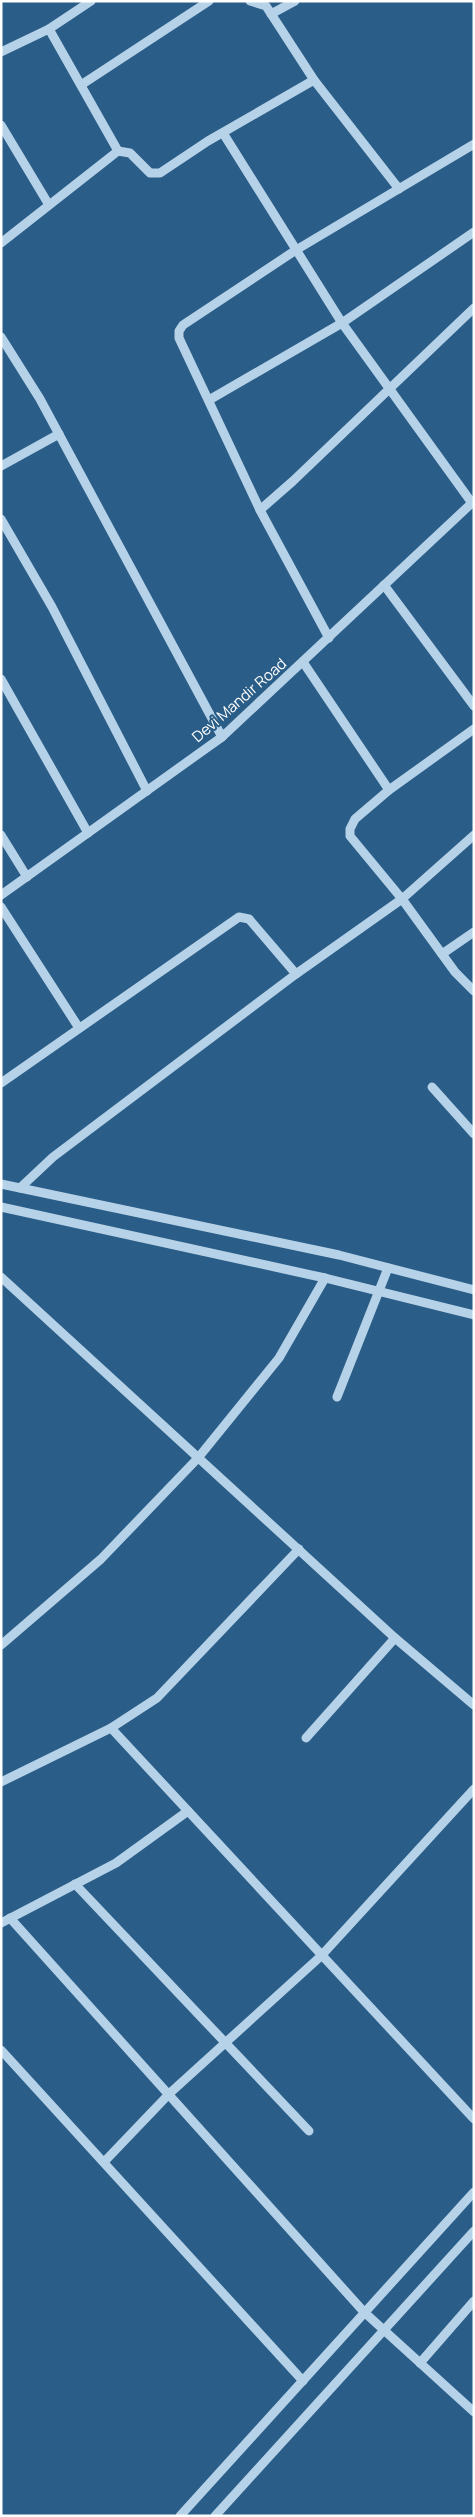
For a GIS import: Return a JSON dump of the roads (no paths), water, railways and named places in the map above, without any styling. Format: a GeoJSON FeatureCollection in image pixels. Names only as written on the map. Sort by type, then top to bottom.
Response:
{"type":"FeatureCollection","features":[{"type":"Feature","properties":{"kind":"street"},"geometry":{"type":"LineString","coordinates":[[1,52],[49,29],[91,1]]}},
{"type":"Feature","properties":{"kind":"street"},"geometry":{"type":"LineString","coordinates":[[81,85],[210,1]]}},
{"type":"Feature","properties":{"kind":"street"},"geometry":{"type":"LineString","coordinates":[[250,1],[254,4],[264,5],[314,80],[399,189]]}},
{"type":"Feature","properties":{"kind":"street"},"geometry":{"type":"LineString","coordinates":[[271,14],[295,1]]}},
{"type":"Feature","properties":{"kind":"street"},"geometry":{"type":"LineString","coordinates":[[49,29],[118,151]]}},
{"type":"Feature","properties":{"kind":"street"},"geometry":{"type":"LineString","coordinates":[[1,243],[118,151],[130,153],[150,174],[160,173],[223,133],[314,80]]}},
{"type":"Feature","properties":{"kind":"street"},"geometry":{"type":"LineString","coordinates":[[1,125],[49,205]]}},
{"type":"Feature","properties":{"kind":"street"},"geometry":{"type":"LineString","coordinates":[[223,133],[342,323],[389,390],[473,502]]}},
{"type":"Feature","properties":{"kind":"street"},"geometry":{"type":"LineString","coordinates":[[329,638],[260,510],[179,338],[179,331],[183,325],[296,250],[474,144]]}},
{"type":"Feature","properties":{"kind":"street"},"geometry":{"type":"LineString","coordinates":[[209,400],[342,323],[474,232]]}},
{"type":"Feature","properties":{"kind":"street"},"geometry":{"type":"LineString","coordinates":[[260,510],[293,481],[474,308]]}},
{"type":"Feature","properties":{"kind":"street"},"geometry":{"type":"LineString","coordinates":[[1,337],[59,434],[222,737]]}},
{"type":"Feature","properties":{"kind":"street"},"geometry":{"type":"LineString","coordinates":[[1,466],[59,434]]}},
{"type":"Feature","properties":{"kind":"street","name":"Devi Mandir Road"},"geometry":{"type":"LineString","coordinates":[[1,895],[222,737],[473,502]]}},
{"type":"Feature","properties":{"kind":"street"},"geometry":{"type":"LineString","coordinates":[[1,519],[52,607],[147,791]]}},
{"type":"Feature","properties":{"kind":"street"},"geometry":{"type":"LineString","coordinates":[[384,585],[474,706]]}},
{"type":"Feature","properties":{"kind":"street"},"geometry":{"type":"LineString","coordinates":[[303,662],[389,790]]}},
{"type":"Feature","properties":{"kind":"street"},"geometry":{"type":"LineString","coordinates":[[1,679],[88,833]]}},
{"type":"Feature","properties":{"kind":"street"},"geometry":{"type":"LineString","coordinates":[[474,729],[389,790],[355,818],[350,828],[350,836],[402,899],[442,954],[474,991]]}},
{"type":"Feature","properties":{"kind":"street"},"geometry":{"type":"LineString","coordinates":[[1,835],[27,877]]}},
{"type":"Feature","properties":{"kind":"street"},"geometry":{"type":"LineString","coordinates":[[20,1188],[53,1157],[296,974],[402,899],[474,835]]}},
{"type":"Feature","properties":{"kind":"street"},"geometry":{"type":"LineString","coordinates":[[1,907],[79,1028]]}},
{"type":"Feature","properties":{"kind":"street"},"geometry":{"type":"LineString","coordinates":[[1,1083],[239,917],[249,919],[296,974]]}},
{"type":"Feature","properties":{"kind":"street"},"geometry":{"type":"LineString","coordinates":[[442,954],[474,932]]}},
{"type":"Feature","properties":{"kind":"street"},"geometry":{"type":"LineString","coordinates":[[432,1087],[474,1134]]}},
{"type":"Feature","properties":{"kind":"street"},"geometry":{"type":"LineString","coordinates":[[1,1184],[339,1255],[474,1290]]}},
{"type":"Feature","properties":{"kind":"street"},"geometry":{"type":"LineString","coordinates":[[1,1207],[325,1278],[474,1315]]}},
{"type":"Feature","properties":{"kind":"street"},"geometry":{"type":"LineString","coordinates":[[337,1397],[388,1268]]}},
{"type":"Feature","properties":{"kind":"street"},"geometry":{"type":"LineString","coordinates":[[1,1277],[395,1638],[474,1705]]}},
{"type":"Feature","properties":{"kind":"street"},"geometry":{"type":"LineString","coordinates":[[1,1645],[101,1559],[198,1458],[279,1358],[325,1278]]}},
{"type":"Feature","properties":{"kind":"street"},"geometry":{"type":"LineString","coordinates":[[1,1782],[111,1728],[157,1698],[299,1549]]}},
{"type":"Feature","properties":{"kind":"street"},"geometry":{"type":"LineString","coordinates":[[306,1738],[395,1638]]}},
{"type":"Feature","properties":{"kind":"street"},"geometry":{"type":"LineString","coordinates":[[111,1728],[320,1956],[474,2119]]}},
{"type":"Feature","properties":{"kind":"street"},"geometry":{"type":"LineString","coordinates":[[104,2162],[170,2093],[227,2043],[320,1956],[474,1789]]}},
{"type":"Feature","properties":{"kind":"street"},"geometry":{"type":"LineString","coordinates":[[1,1923],[116,1863],[188,1811]]}},
{"type":"Feature","properties":{"kind":"street"},"geometry":{"type":"LineString","coordinates":[[75,1884],[309,2131]]}},
{"type":"Feature","properties":{"kind":"street"},"geometry":{"type":"LineString","coordinates":[[10,1918],[170,2093],[364,2312],[474,2412]]}},
{"type":"Feature","properties":{"kind":"street"},"geometry":{"type":"LineString","coordinates":[[1,2050],[303,2381]]}},
{"type":"Feature","properties":{"kind":"street"},"geometry":{"type":"LineString","coordinates":[[180,2516],[474,2192]]}},
{"type":"Feature","properties":{"kind":"street"},"geometry":{"type":"LineString","coordinates":[[215,2516],[474,2232]]}},
{"type":"Feature","properties":{"kind":"street"},"geometry":{"type":"LineString","coordinates":[[420,2363],[474,2301]]}}]}
